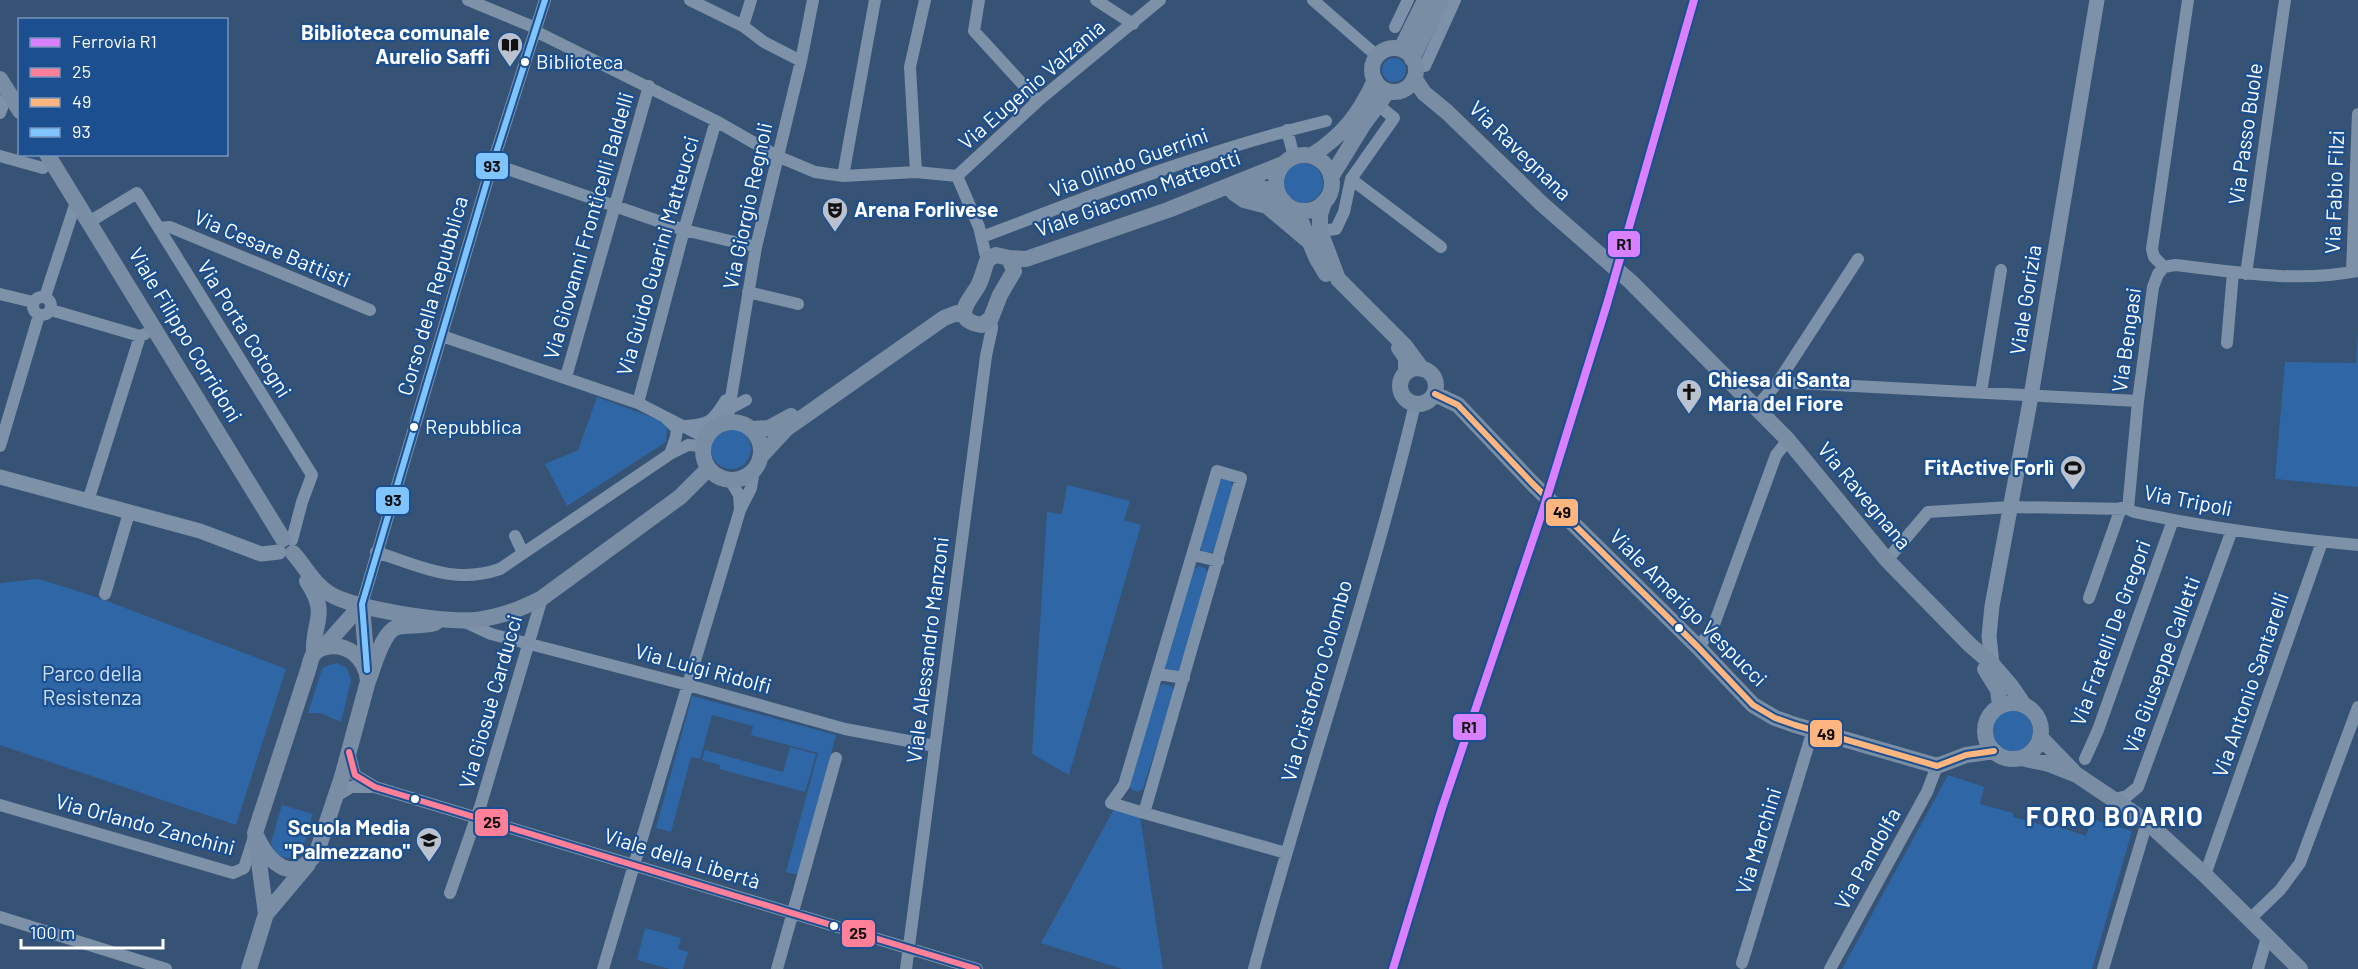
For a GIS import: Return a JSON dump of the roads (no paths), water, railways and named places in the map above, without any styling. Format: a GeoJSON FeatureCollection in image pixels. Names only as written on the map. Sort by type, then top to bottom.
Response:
{"type":"FeatureCollection","features":[{"type":"Feature","properties":{"kind":"main road"},"geometry":{"type":"LineString","coordinates":[[1413,63],[1388,49],[1377,56],[1372,68],[1375,80],[1388,91],[1401,91],[1411,83],[1425,0]]}},
{"type":"Feature","properties":{"kind":"main road"},"geometry":{"type":"LineString","coordinates":[[1413,63],[1448,1]]}},
{"type":"Feature","properties":{"kind":"main road","name":"Via Ravegnana"},"geometry":{"type":"LineString","coordinates":[[1413,63],[1424,93],[1447,112],[1542,204],[1631,282],[1788,440],[1887,560],[1969,645],[1992,664],[2024,705]]}},
{"type":"Feature","properties":{"kind":"main road"},"geometry":{"type":"LineString","coordinates":[[1316,237],[1280,196],[1276,183],[1279,170],[1288,161],[1311,156],[1334,141],[1355,117],[1375,80]]}},
{"type":"Feature","properties":{"kind":"main road"},"geometry":{"type":"LineString","coordinates":[[4,85],[18,108]]}},
{"type":"Feature","properties":{"kind":"main road"},"geometry":{"type":"LineString","coordinates":[[1388,91],[1363,125],[1331,177],[1330,190],[1320,215],[1316,237],[1317,259],[1330,281],[1400,349],[1414,371]]}},
{"type":"Feature","properties":{"kind":"main road"},"geometry":{"type":"LineString","coordinates":[[1311,156],[1326,166],[1331,177]]}},
{"type":"Feature","properties":{"kind":"main road","name":"Viale Filippo Corridoni"},"geometry":{"type":"LineString","coordinates":[[45,161],[90,222],[148,333],[317,597],[319,619],[313,644],[318,651]]}},
{"type":"Feature","properties":{"kind":"main road","name":"Viale Giacomo Matteotti"},"geometry":{"type":"LineString","coordinates":[[1002,261],[1026,259],[1168,210],[1288,161]]}},
{"type":"Feature","properties":{"kind":"main road","name":"Viale Giacomo Matteotti"},"geometry":{"type":"LineString","coordinates":[[1002,261],[1072,249],[1234,193],[1260,187],[1272,190],[1290,206]]}},
{"type":"Feature","properties":{"kind":"main road"},"geometry":{"type":"LineString","coordinates":[[1234,193],[1244,200],[1267,206],[1316,237]]}},
{"type":"Feature","properties":{"kind":"main road"},"geometry":{"type":"LineString","coordinates":[[1290,206],[1314,208],[1324,202]]}},
{"type":"Feature","properties":{"kind":"main road"},"geometry":{"type":"LineString","coordinates":[[680,497],[710,482],[743,478],[786,429],[944,318],[965,309],[978,286],[1002,261]]}},
{"type":"Feature","properties":{"kind":"main road"},"geometry":{"type":"LineString","coordinates":[[965,309],[975,324],[986,321],[1000,295],[1002,261]]}},
{"type":"Feature","properties":{"kind":"main road"},"geometry":{"type":"LineString","coordinates":[[752,429],[769,428],[782,422],[940,312],[965,309]]}},
{"type":"Feature","properties":{"kind":"main road"},"geometry":{"type":"LineString","coordinates":[[1414,371],[1430,373],[1435,380],[1435,394],[1427,402],[1415,404],[1406,399],[1401,388],[1403,377],[1414,371]]}},
{"type":"Feature","properties":{"kind":"main road","name":"Viale Amerigo Vespucci"},"geometry":{"type":"LineString","coordinates":[[1435,394],[1458,405],[1566,518],[1754,705],[1775,718],[1937,766]]}},
{"type":"Feature","properties":{"kind":"main road"},"geometry":{"type":"LineString","coordinates":[[727,480],[708,469],[704,460],[704,442],[714,427],[728,415],[752,429],[760,443],[758,463]]}},
{"type":"Feature","properties":{"kind":"main road"},"geometry":{"type":"LineString","coordinates":[[362,604],[377,609],[454,620],[481,620],[506,613],[542,598],[680,497],[708,469]]}},
{"type":"Feature","properties":{"kind":"main road","name":"Viale Filippo Corridoni"},"geometry":{"type":"LineString","coordinates":[[286,548],[322,589],[343,600],[362,604]]}},
{"type":"Feature","properties":{"kind":"main road"},"geometry":{"type":"LineString","coordinates":[[266,914],[255,833],[318,651],[362,604]]}},
{"type":"Feature","properties":{"kind":"main road"},"geometry":{"type":"LineString","coordinates":[[362,604],[368,676]]}},
{"type":"Feature","properties":{"kind":"main road"},"geometry":{"type":"LineString","coordinates":[[249,969],[266,914],[317,852],[349,752],[368,676],[385,638],[390,631],[398,627],[426,626],[454,620]]}},
{"type":"Feature","properties":{"kind":"main road","name":"Via Ravegnana"},"geometry":{"type":"LineString","coordinates":[[1969,645],[1998,690],[2000,706]]}},
{"type":"Feature","properties":{"kind":"main road"},"geometry":{"type":"LineString","coordinates":[[318,651],[342,647],[351,651],[358,656],[368,676]]}},
{"type":"Feature","properties":{"kind":"main road"},"geometry":{"type":"LineString","coordinates":[[2021,758],[2034,750],[2040,737],[2038,718],[2024,705],[2008,703],[2000,706],[1990,715],[1986,728],[1987,741],[1994,750],[2007,758],[2021,758],[2049,764],[2077,775],[2147,822],[2205,875],[2300,969]]}},
{"type":"Feature","properties":{"kind":"main road"},"geometry":{"type":"LineString","coordinates":[[2040,737],[2077,775]]}},
{"type":"Feature","properties":{"kind":"main road"},"geometry":{"type":"LineString","coordinates":[[1937,766],[1966,755],[1994,750]]}},
{"type":"Feature","properties":{"kind":"main road"},"geometry":{"type":"LineString","coordinates":[[255,833],[263,851],[277,865],[294,869],[310,861]]}},
{"type":"Feature","properties":{"kind":"street"},"geometry":{"type":"LineString","coordinates":[[468,0],[536,30],[649,86],[777,156],[815,172],[843,176],[916,172],[957,176],[982,231],[1002,261]]}},
{"type":"Feature","properties":{"kind":"street","name":"Corso della Repubblica"},"geometry":{"type":"LineString","coordinates":[[362,604],[493,164],[545,0]]}},
{"type":"Feature","properties":{"kind":"street"},"geometry":{"type":"LineString","coordinates":[[690,0],[743,26],[764,42],[801,61]]}},
{"type":"Feature","properties":{"kind":"street"},"geometry":{"type":"LineString","coordinates":[[743,26],[751,0]]}},
{"type":"Feature","properties":{"kind":"street","name":"Via Giorgio Regnoli"},"geometry":{"type":"LineString","coordinates":[[728,415],[756,247],[801,61],[813,0]]}},
{"type":"Feature","properties":{"kind":"street"},"geometry":{"type":"LineString","coordinates":[[843,176],[875,0]]}},
{"type":"Feature","properties":{"kind":"street"},"geometry":{"type":"LineString","coordinates":[[916,172],[910,67],[925,0]]}},
{"type":"Feature","properties":{"kind":"street"},"geometry":{"type":"LineString","coordinates":[[979,0],[974,31],[1038,100]]}},
{"type":"Feature","properties":{"kind":"street"},"geometry":{"type":"LineString","coordinates":[[1096,0],[1133,24]]}},
{"type":"Feature","properties":{"kind":"street","name":"Via Eugenio Valzania"},"geometry":{"type":"LineString","coordinates":[[957,176],[1038,100],[1160,0]]}},
{"type":"Feature","properties":{"kind":"street"},"geometry":{"type":"LineString","coordinates":[[1313,0],[1377,56]]}},
{"type":"Feature","properties":{"kind":"street"},"geometry":{"type":"LineString","coordinates":[[1395,27],[1408,0]]}},
{"type":"Feature","properties":{"kind":"street","name":"Viale Gorizia"},"geometry":{"type":"LineString","coordinates":[[1992,664],[1989,636],[1992,606],[2031,396],[2097,0]]}},
{"type":"Feature","properties":{"kind":"street"},"geometry":{"type":"LineString","coordinates":[[2164,267],[2154,257],[2151,249],[2188,0]]}},
{"type":"Feature","properties":{"kind":"street","name":"Via Passo Buole"},"geometry":{"type":"LineString","coordinates":[[2246,274],[2285,0]]}},
{"type":"Feature","properties":{"kind":"street"},"geometry":{"type":"LineString","coordinates":[[0,113],[4,85]]}},
{"type":"Feature","properties":{"kind":"street","name":"Via Giovanni Fronticelli Baldelli"},"geometry":{"type":"LineString","coordinates":[[566,377],[649,86]]}},
{"type":"Feature","properties":{"kind":"street"},"geometry":{"type":"LineString","coordinates":[[1316,237],[1336,229],[1344,212],[1351,178],[1394,118],[1378,105]]}},
{"type":"Feature","properties":{"kind":"street","name":"Via Fabio Filzi"},"geometry":{"type":"LineString","coordinates":[[2355,271],[2358,114]]}},
{"type":"Feature","properties":{"kind":"street","name":"Via Guido Guarini Matteucci"},"geometry":{"type":"LineString","coordinates":[[638,403],[716,121]]}},
{"type":"Feature","properties":{"kind":"street","name":"Via Olindo Guerrini"},"geometry":{"type":"LineString","coordinates":[[982,231],[1157,170],[1287,130],[1326,121]]}},
{"type":"Feature","properties":{"kind":"street"},"geometry":{"type":"LineString","coordinates":[[1287,130],[1288,161]]}},
{"type":"Feature","properties":{"kind":"street"},"geometry":{"type":"LineString","coordinates":[[0,156],[45,161]]}},
{"type":"Feature","properties":{"kind":"street"},"geometry":{"type":"LineString","coordinates":[[493,164],[684,230],[756,247]]}},
{"type":"Feature","properties":{"kind":"street"},"geometry":{"type":"LineString","coordinates":[[1351,178],[1441,247]]}},
{"type":"Feature","properties":{"kind":"street","name":"Via Porta Cotogni"},"geometry":{"type":"LineString","coordinates":[[90,222],[137,193],[312,475],[286,548]]}},
{"type":"Feature","properties":{"kind":"street"},"geometry":{"type":"LineString","coordinates":[[76,202],[34,311],[148,333],[88,501]]}},
{"type":"Feature","properties":{"kind":"street","name":"Via Cesare Battisti"},"geometry":{"type":"LineString","coordinates":[[159,228],[170,227],[370,310]]}},
{"type":"Feature","properties":{"kind":"street"},"geometry":{"type":"LineString","coordinates":[[1755,409],[1778,381],[1858,259]]}},
{"type":"Feature","properties":{"kind":"street","name":"Via Bengasi"},"geometry":{"type":"LineString","coordinates":[[2089,598],[2124,508],[2153,287],[2158,274],[2164,267],[2175,266],[2246,274],[2304,277],[2326,277],[2355,271]]}},
{"type":"Feature","properties":{"kind":"street"},"geometry":{"type":"LineString","coordinates":[[1981,392],[2001,270]]}},
{"type":"Feature","properties":{"kind":"street"},"geometry":{"type":"LineString","coordinates":[[2227,343],[2233,272]]}},
{"type":"Feature","properties":{"kind":"street"},"geometry":{"type":"LineString","coordinates":[[748,292],[798,304]]}},
{"type":"Feature","properties":{"kind":"street"},"geometry":{"type":"LineString","coordinates":[[0,294],[39,300]]}},
{"type":"Feature","properties":{"kind":"street"},"geometry":{"type":"LineString","coordinates":[[0,446],[45,312]]}},
{"type":"Feature","properties":{"kind":"street","name":"Viale Alessandro Manzoni"},"geometry":{"type":"LineString","coordinates":[[906,969],[986,356],[986,321]]}},
{"type":"Feature","properties":{"kind":"street"},"geometry":{"type":"LineString","coordinates":[[442,336],[638,403],[681,426],[704,442]]}},
{"type":"Feature","properties":{"kind":"street"},"geometry":{"type":"LineString","coordinates":[[1778,381],[2138,401]]}},
{"type":"Feature","properties":{"kind":"street"},"geometry":{"type":"LineString","coordinates":[[681,426],[710,422],[719,414],[732,391]]}},
{"type":"Feature","properties":{"kind":"street"},"geometry":{"type":"LineString","coordinates":[[728,415],[746,400]]}},
{"type":"Feature","properties":{"kind":"street","name":"Via Cristoforo Colombo"},"geometry":{"type":"LineString","coordinates":[[1254,969],[1286,853],[1400,471],[1415,404]]}},
{"type":"Feature","properties":{"kind":"street"},"geometry":{"type":"LineString","coordinates":[[666,418],[677,429],[670,454]]}},
{"type":"Feature","properties":{"kind":"street"},"geometry":{"type":"LineString","coordinates":[[1698,647],[1712,630],[1776,455],[1788,440]]}},
{"type":"Feature","properties":{"kind":"street"},"geometry":{"type":"LineString","coordinates":[[376,552],[448,575],[462,577],[476,576],[500,569],[670,454],[688,445],[704,442]]}},
{"type":"Feature","properties":{"kind":"street"},"geometry":{"type":"LineString","coordinates":[[603,969],[740,510],[751,488],[758,463]]}},
{"type":"Feature","properties":{"kind":"street"},"geometry":{"type":"LineString","coordinates":[[1144,813],[1240,478],[1217,471],[1124,785],[1111,803],[1144,813],[1286,853]]}},
{"type":"Feature","properties":{"kind":"street"},"geometry":{"type":"LineString","coordinates":[[0,477],[214,535],[261,554],[286,548]]}},
{"type":"Feature","properties":{"kind":"street"},"geometry":{"type":"LineString","coordinates":[[727,480],[739,495],[740,510]]}},
{"type":"Feature","properties":{"kind":"street","name":"Via Tripoli"},"geometry":{"type":"LineString","coordinates":[[1887,560],[1928,512],[2011,507],[2124,508],[2173,520],[2232,530],[2358,545]]}},
{"type":"Feature","properties":{"kind":"street"},"geometry":{"type":"LineString","coordinates":[[105,594],[129,513]]}},
{"type":"Feature","properties":{"kind":"street","name":"Via Fratelli De Gregori"},"geometry":{"type":"LineString","coordinates":[[2085,759],[2098,730],[2173,520]]}},
{"type":"Feature","properties":{"kind":"street","name":"Via Giuseppe Calletti"},"geometry":{"type":"LineString","coordinates":[[2114,799],[2127,796],[2138,787],[2232,530]]}},
{"type":"Feature","properties":{"kind":"street"},"geometry":{"type":"LineString","coordinates":[[514,536],[523,553]]}},
{"type":"Feature","properties":{"kind":"street","name":"Via Antonio Santarelli"},"geometry":{"type":"LineString","coordinates":[[2205,875],[2322,542]]}},
{"type":"Feature","properties":{"kind":"street"},"geometry":{"type":"LineString","coordinates":[[1193,555],[1218,561]]}},
{"type":"Feature","properties":{"kind":"street","name":"Via Giosuè Carducci"},"geometry":{"type":"LineString","coordinates":[[450,893],[477,818],[542,598]]}},
{"type":"Feature","properties":{"kind":"street","name":"Viale Gorizia"},"geometry":{"type":"LineString","coordinates":[[1969,645],[1980,631],[1992,606]]}},
{"type":"Feature","properties":{"kind":"street","name":"Via Luigi Ridolfi"},"geometry":{"type":"LineString","coordinates":[[454,620],[491,634],[688,685],[845,729],[935,746]]}},
{"type":"Feature","properties":{"kind":"street"},"geometry":{"type":"LineString","coordinates":[[1158,674],[1184,678]]}},
{"type":"Feature","properties":{"kind":"street"},"geometry":{"type":"LineString","coordinates":[[2250,919],[2280,890],[2300,863],[2358,707]]}},
{"type":"Feature","properties":{"kind":"street","name":"Via Marchini"},"geometry":{"type":"LineString","coordinates":[[1743,963],[1813,730]]}},
{"type":"Feature","properties":{"kind":"street","name":"Viale della Libertà"},"geometry":{"type":"LineString","coordinates":[[349,752],[355,775],[375,787],[977,969]]}},
{"type":"Feature","properties":{"kind":"street"},"geometry":{"type":"LineString","coordinates":[[777,969],[836,758]]}},
{"type":"Feature","properties":{"kind":"street","name":"Via Pandolfa"},"geometry":{"type":"LineString","coordinates":[[1830,969],[1927,792],[1937,766]]}},
{"type":"Feature","properties":{"kind":"street","name":"Viale della Libertà"},"geometry":{"type":"LineString","coordinates":[[336,796],[351,787],[375,787]]}},
{"type":"Feature","properties":{"kind":"street","name":"Via Orlando Zanchini"},"geometry":{"type":"LineString","coordinates":[[0,805],[233,873],[244,868],[255,833]]}},
{"type":"Feature","properties":{"kind":"street"},"geometry":{"type":"LineString","coordinates":[[2103,969],[2147,822]]}},
{"type":"Feature","properties":{"kind":"street"},"geometry":{"type":"LineString","coordinates":[[0,917],[166,969]]}},
{"type":"Feature","properties":{"kind":"street"},"geometry":{"type":"LineString","coordinates":[[2258,969],[2267,937]]}},
{"type":"Feature","properties":{"kind":"rail line","name":"R1"},"geometry":{"type":"LineString","coordinates":[[1393,969],[1442,808],[1543,510],[1607,304],[1694,0]]}},
{"type":"Feature","properties":{"kind":"place","name":"Biblioteca"},"geometry":{"type":"Point","coordinates":[525,62]}},
{"type":"Feature","properties":{"kind":"place","name":"Biblioteca comunale Aurelio Saffi"},"geometry":{"type":"Point","coordinates":[510,68]}},
{"type":"Feature","properties":{"kind":"place","name":"Arena Forlivese"},"geometry":{"type":"Point","coordinates":[835,233]}},
{"type":"Feature","properties":{"kind":"place","name":"Chiesa di Santa Maria del Fiore"},"geometry":{"type":"Point","coordinates":[1689,415]}},
{"type":"Feature","properties":{"kind":"place","name":"Repubblica"},"geometry":{"type":"Point","coordinates":[414,427]}},
{"type":"Feature","properties":{"kind":"place","name":"FitActive Forlì"},"geometry":{"type":"Point","coordinates":[2073,491]}},
{"type":"Feature","properties":{"kind":"place","name":"Scuola Media \"Palmezzano\""},"geometry":{"type":"Point","coordinates":[429,863]}},
{"type":"Feature","properties":{"kind":"district","name":"FORO BOARIO"},"geometry":{"type":"Point","coordinates":[2115,817]}},
{"type":"Feature","properties":{"kind":"park label","name":"Parco della Resistenza"},"geometry":{"type":"Point","coordinates":[92,686]}}]}
